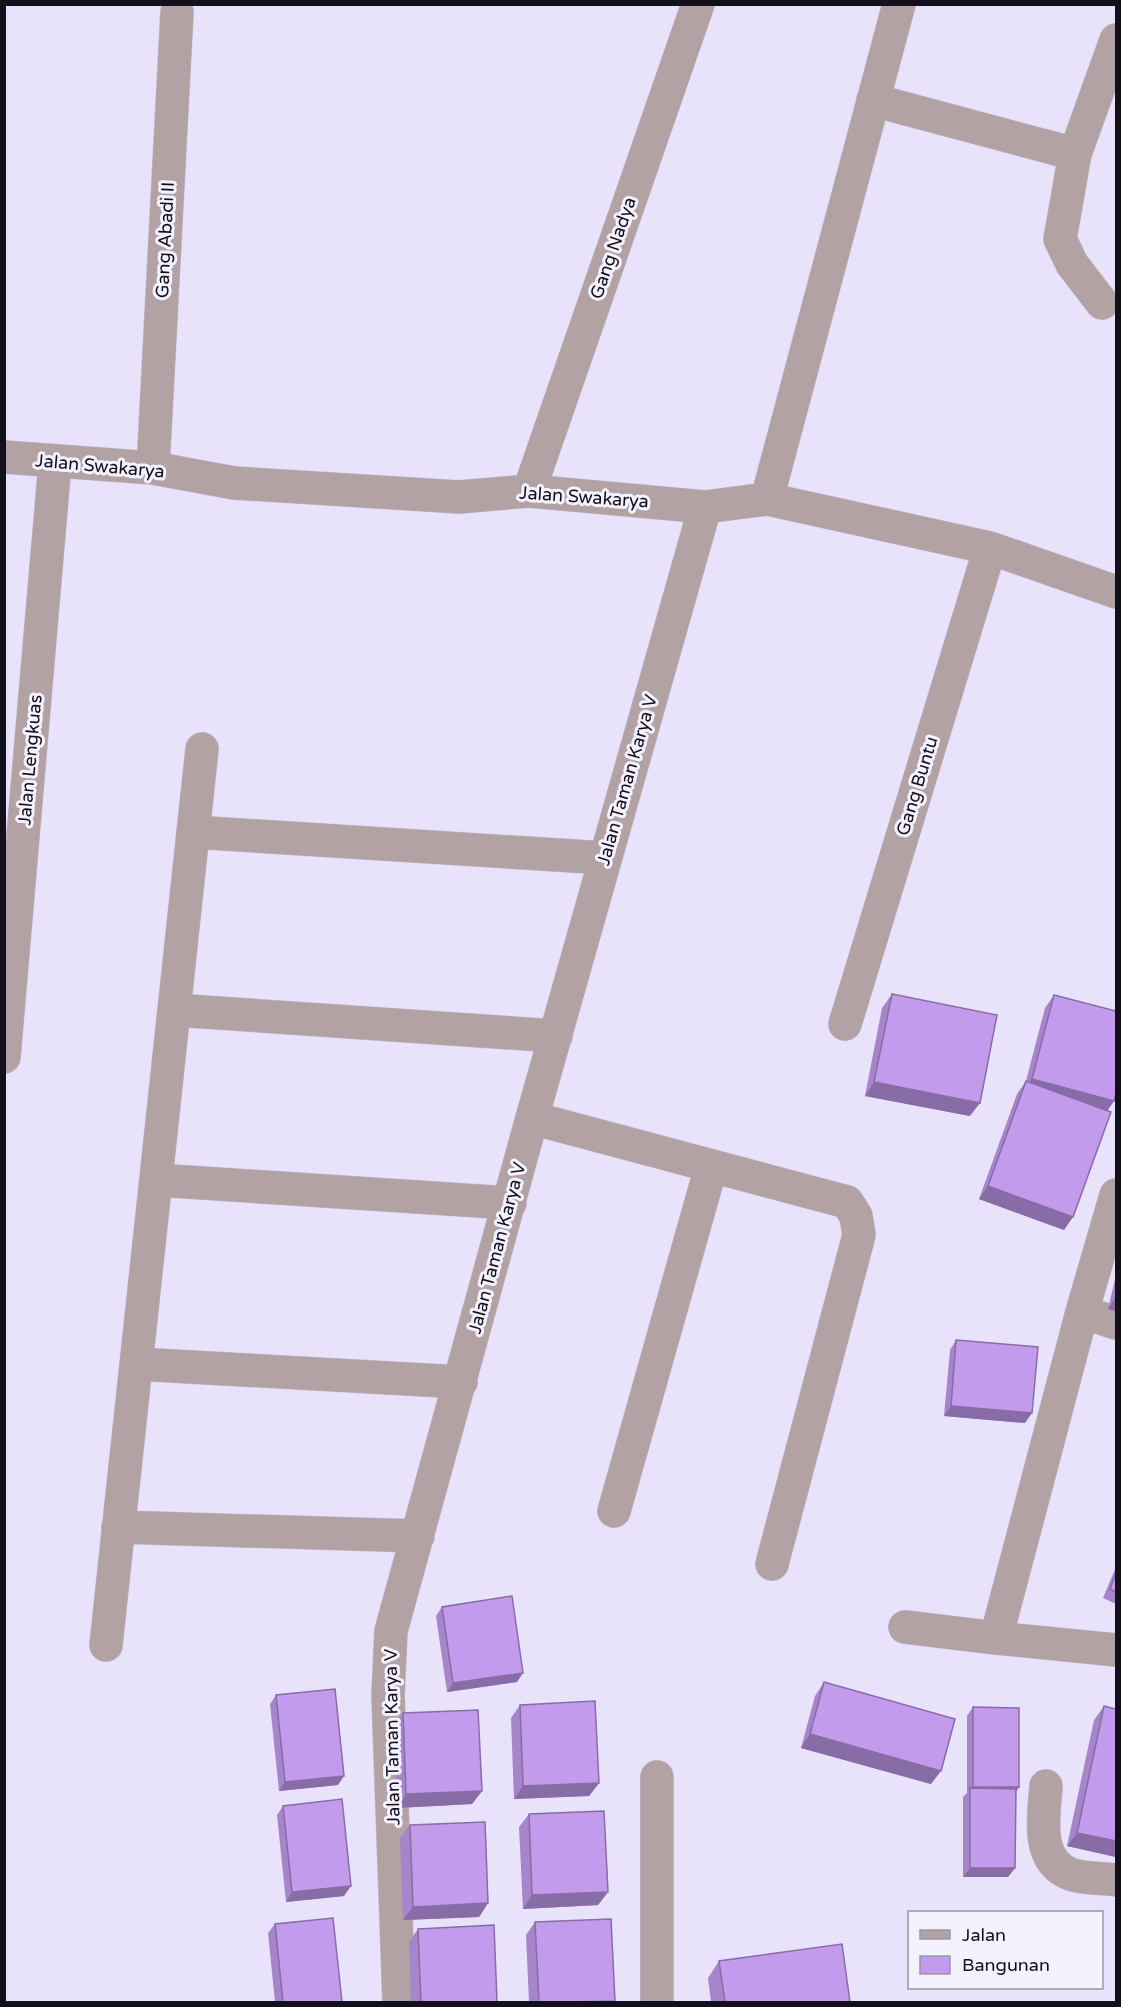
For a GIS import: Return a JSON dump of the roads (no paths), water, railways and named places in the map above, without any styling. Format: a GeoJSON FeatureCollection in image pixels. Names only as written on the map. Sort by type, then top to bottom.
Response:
{"type":"FeatureCollection","features":[{"type":"Feature","properties":{"kind":"street","name":"Gang Nadya"},"geometry":{"type":"LineString","coordinates":[[529,490],[698,4]]}},
{"type":"Feature","properties":{"kind":"street"},"geometry":{"type":"LineString","coordinates":[[767,499],[898,4]]}},
{"type":"Feature","properties":{"kind":"street","name":"Gang Abadi II"},"geometry":{"type":"LineString","coordinates":[[153,468],[177,12]]}},
{"type":"Feature","properties":{"kind":"street"},"geometry":{"type":"LineString","coordinates":[[1102,303],[1072,264],[1060,239],[1075,154],[1116,40]]}},
{"type":"Feature","properties":{"kind":"street"},"geometry":{"type":"LineString","coordinates":[[873,100],[1075,154]]}},
{"type":"Feature","properties":{"kind":"street","name":"Jalan Swakarya"},"geometry":{"type":"LineString","coordinates":[[4,457],[55,463],[153,468],[234,483],[459,497],[529,490],[705,507],[767,499],[990,548],[1116,592]]}},
{"type":"Feature","properties":{"kind":"street","name":"Jalan Lengkuas"},"geometry":{"type":"LineString","coordinates":[[4,1057],[55,463]]}},
{"type":"Feature","properties":{"kind":"street","name":"Jalan Taman Karya V"},"geometry":{"type":"LineString","coordinates":[[399,2002],[388,1695],[391,1631],[532,1118],[705,507]]}},
{"type":"Feature","properties":{"kind":"street","name":"Gang Buntu"},"geometry":{"type":"LineString","coordinates":[[845,1024],[990,548]]}},
{"type":"Feature","properties":{"kind":"street"},"geometry":{"type":"LineString","coordinates":[[106,1645],[202,749]]}},
{"type":"Feature","properties":{"kind":"street"},"geometry":{"type":"LineString","coordinates":[[193,832],[605,858]]}},
{"type":"Feature","properties":{"kind":"street"},"geometry":{"type":"LineString","coordinates":[[174,1010],[556,1036]]}},
{"type":"Feature","properties":{"kind":"street"},"geometry":{"type":"LineString","coordinates":[[532,1118],[847,1202],[856,1216],[859,1235],[772,1564]]}},
{"type":"Feature","properties":{"kind":"street"},"geometry":{"type":"LineString","coordinates":[[614,1511],[711,1167]]}},
{"type":"Feature","properties":{"kind":"street"},"geometry":{"type":"LineString","coordinates":[[156,1180],[510,1203]]}},
{"type":"Feature","properties":{"kind":"street"},"geometry":{"type":"LineString","coordinates":[[996,1638],[1082,1312],[1116,1195]]}},
{"type":"Feature","properties":{"kind":"street"},"geometry":{"type":"LineString","coordinates":[[1082,1312],[1116,1323]]}},
{"type":"Feature","properties":{"kind":"street"},"geometry":{"type":"LineString","coordinates":[[136,1364],[461,1382]]}},
{"type":"Feature","properties":{"kind":"street"},"geometry":{"type":"LineString","coordinates":[[118,1527],[418,1536]]}},
{"type":"Feature","properties":{"kind":"street"},"geometry":{"type":"LineString","coordinates":[[905,1627],[1116,1650]]}},
{"type":"Feature","properties":{"kind":"street"},"geometry":{"type":"LineString","coordinates":[[657,1777],[657,2002]]}},
{"type":"Feature","properties":{"kind":"street"},"geometry":{"type":"LineString","coordinates":[[1046,1786],[1043,1837],[1054,1865],[1071,1874],[1116,1880]]}}]}
